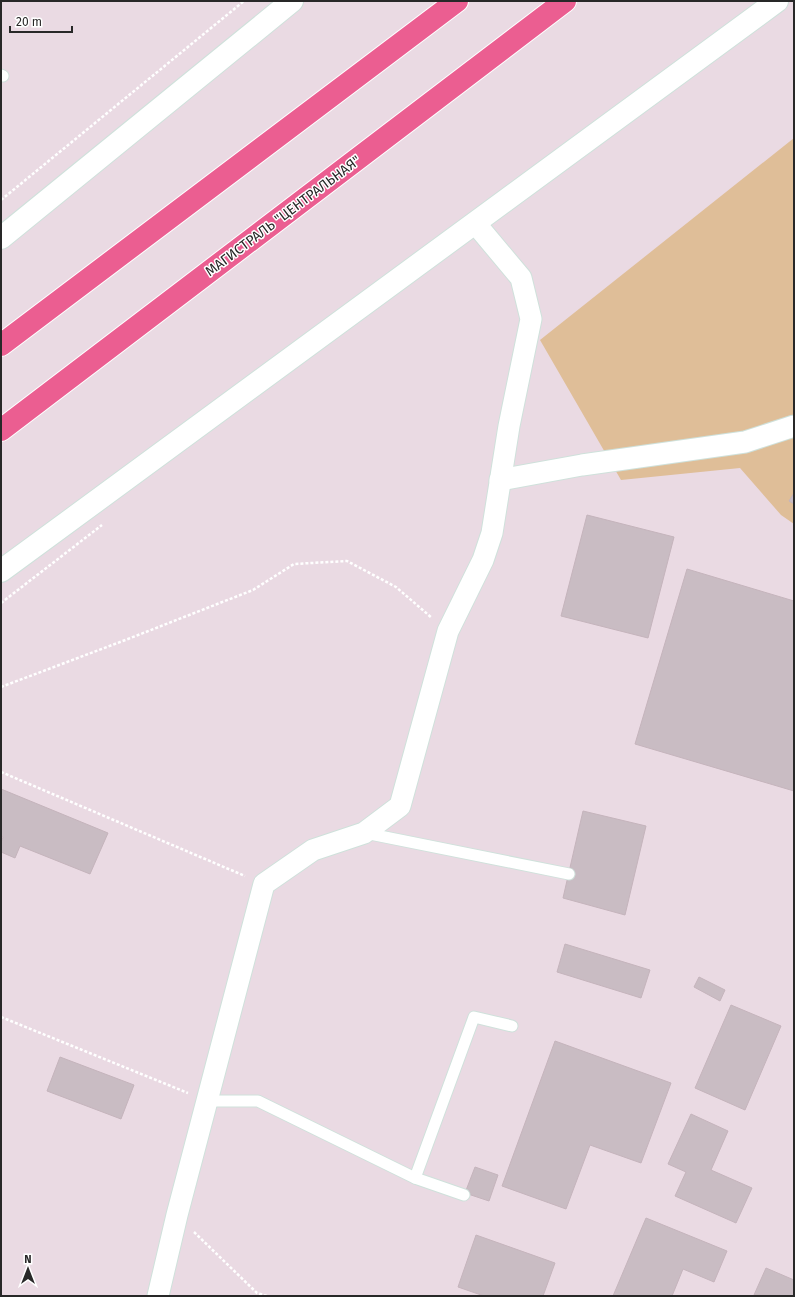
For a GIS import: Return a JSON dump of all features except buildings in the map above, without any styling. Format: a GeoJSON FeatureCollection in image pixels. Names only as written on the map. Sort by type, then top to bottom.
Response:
{"type":"FeatureCollection","features":[{"type":"Feature","properties":{"kind":"main road"},"geometry":{"type":"LineString","coordinates":[[1,238],[292,1]]}},
{"type":"Feature","properties":{"kind":"main road"},"geometry":{"type":"LineString","coordinates":[[1,345],[457,1]]}},
{"type":"Feature","properties":{"kind":"main road","name":"МАГИСТРАЛЬ \"ЦЕНТРАЛЬНАЯ\""},"geometry":{"type":"LineString","coordinates":[[1,430],[565,1]]}},
{"type":"Feature","properties":{"kind":"main road"},"geometry":{"type":"LineString","coordinates":[[1,571],[777,1]]}},
{"type":"Feature","properties":{"kind":"street"},"geometry":{"type":"LineString","coordinates":[[158,1296],[177,1215],[264,884],[312,850],[364,833],[400,806],[448,631],[483,560],[492,533],[508,426],[531,319],[521,278],[474,223]]}},
{"type":"Feature","properties":{"kind":"street"},"geometry":{"type":"LineString","coordinates":[[500,480],[582,465],[745,442],[794,426]]}},
{"type":"Feature","properties":{"kind":"lane"},"geometry":{"type":"LineString","coordinates":[[364,833],[569,874]]}},
{"type":"Feature","properties":{"kind":"lane"},"geometry":{"type":"LineString","coordinates":[[415,1178],[474,1017],[512,1026]]}},
{"type":"Feature","properties":{"kind":"lane"},"geometry":{"type":"LineString","coordinates":[[207,1101],[258,1101],[415,1178],[464,1195]]}},
{"type":"Feature","properties":{"kind":"path"},"geometry":{"type":"LineString","coordinates":[[1,200],[244,1]]}},
{"type":"Feature","properties":{"kind":"path"},"geometry":{"type":"LineString","coordinates":[[1,687],[253,590],[294,564],[347,561],[396,588],[448,631]]}},
{"type":"Feature","properties":{"kind":"path"},"geometry":{"type":"LineString","coordinates":[[1,772],[264,884]]}},
{"type":"Feature","properties":{"kind":"path"},"geometry":{"type":"LineString","coordinates":[[1,1017],[207,1101]]}},
{"type":"Feature","properties":{"kind":"path"},"geometry":{"type":"LineString","coordinates":[[177,1215],[258,1294],[267,1296]]}},
{"type":"Feature","properties":{"kind":"shaded area"},"geometry":{"type":"Polygon","coordinates":[[[794,138],[794,524],[781,515],[740,468],[621,480],[540,340],[794,138]]]}}]}
